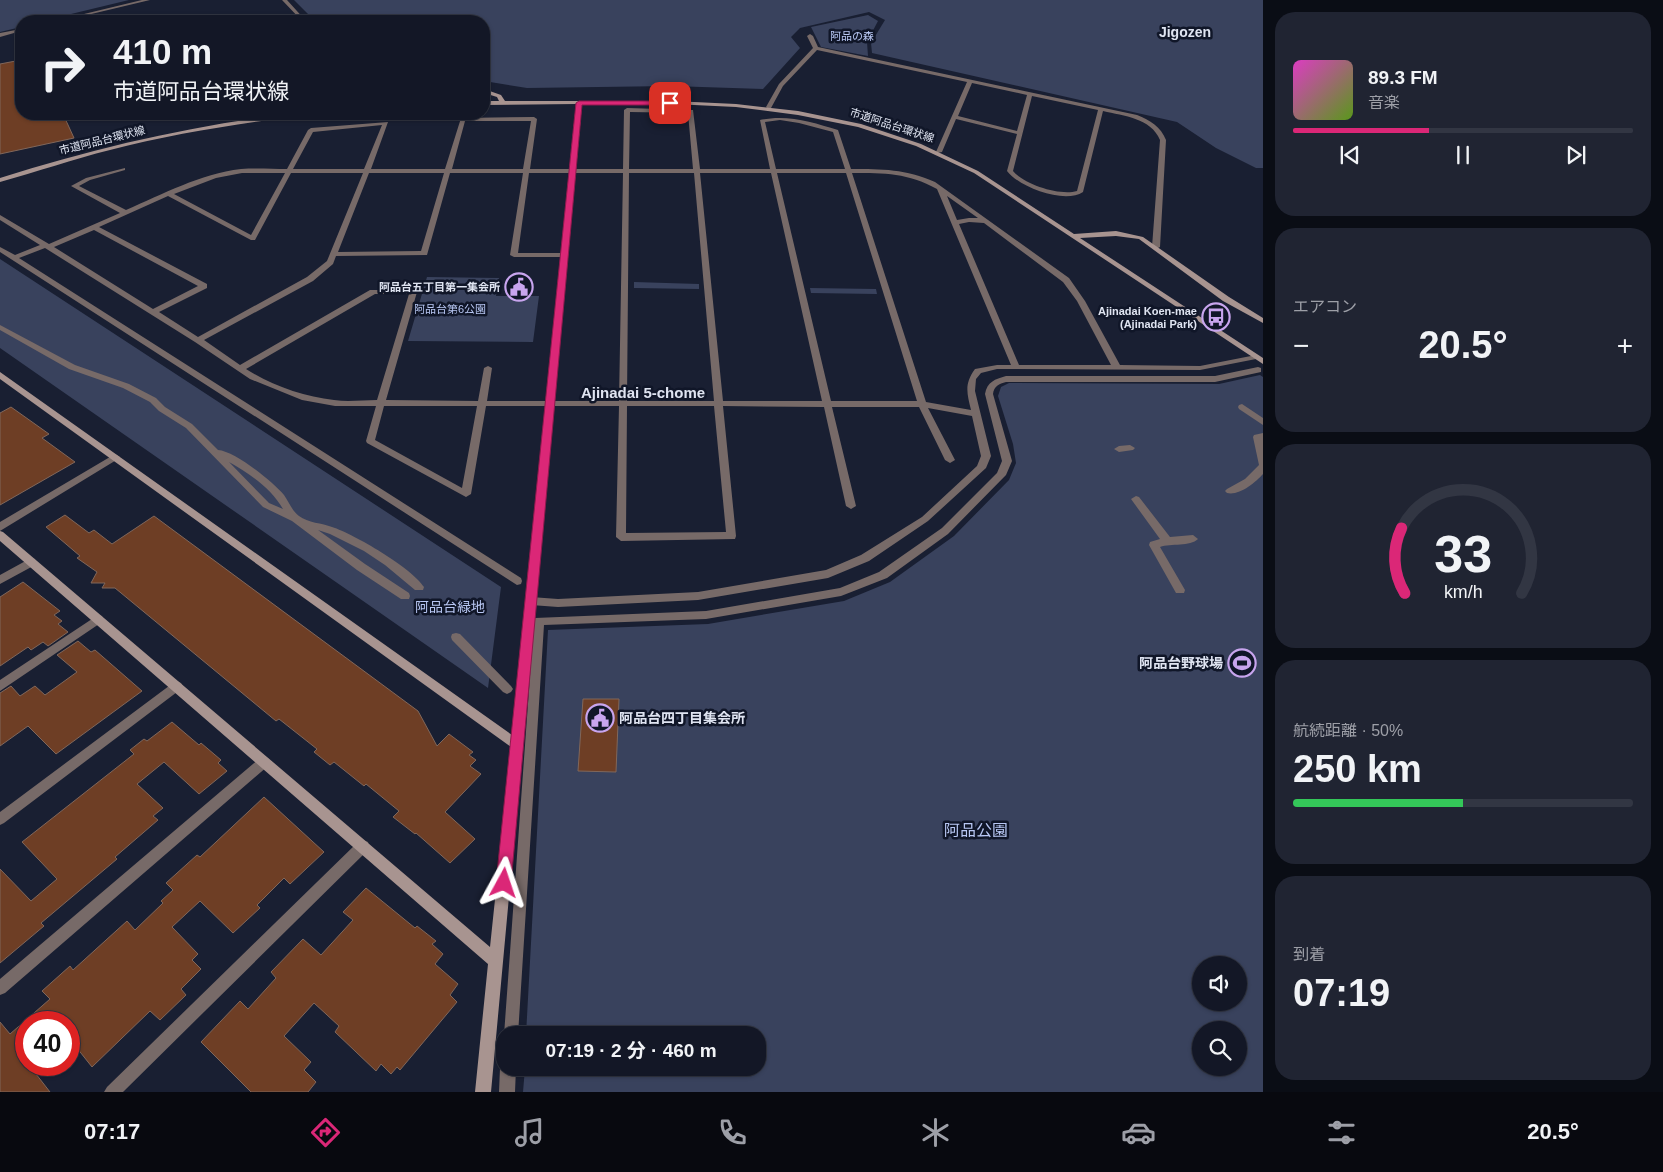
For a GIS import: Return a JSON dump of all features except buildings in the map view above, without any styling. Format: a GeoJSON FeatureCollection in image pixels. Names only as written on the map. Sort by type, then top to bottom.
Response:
{"type":"FeatureCollection","features":[{"type":"Feature","properties":{"kind":"street"},"geometry":{"type":"LineString","coordinates":[[83,15],[148,0]]}},
{"type":"Feature","properties":{"kind":"street"},"geometry":{"type":"LineString","coordinates":[[284,0],[298,15]]}},
{"type":"Feature","properties":{"kind":"street"},"geometry":{"type":"LineString","coordinates":[[0,35],[15,31]]}},
{"type":"Feature","properties":{"kind":"street"},"geometry":{"type":"LineString","coordinates":[[810,36],[816,48]]}},
{"type":"Feature","properties":{"kind":"street"},"geometry":{"type":"LineString","coordinates":[[816,48],[1137,117],[1156,128],[1163,140],[1156,247]]}},
{"type":"Feature","properties":{"kind":"street"},"geometry":{"type":"LineString","coordinates":[[769,107],[781,85],[816,48]]}},
{"type":"Feature","properties":{"kind":"street"},"geometry":{"type":"LineString","coordinates":[[939,152],[970,81]]}},
{"type":"Feature","properties":{"kind":"street"},"geometry":{"type":"LineString","coordinates":[[490,93],[499,96],[503,103]]}},
{"type":"Feature","properties":{"kind":"street"},"geometry":{"type":"LineString","coordinates":[[1030,94],[1010,171],[1011,175],[1022,183],[1067,196],[1080,192],[1101,109]]}},
{"type":"Feature","properties":{"kind":"street","name":"市道阿品台環状線"},"geometry":{"type":"LineString","coordinates":[[490,103],[705,103],[769,107],[855,124],[898,136],[939,152],[982,175],[1075,236],[1259,363]]}},
{"type":"Feature","properties":{"kind":"street"},"geometry":{"type":"LineString","coordinates":[[483,1092],[579,103]]}},
{"type":"Feature","properties":{"kind":"street"},"geometry":{"type":"LineString","coordinates":[[627,110],[691,111],[731,536],[621,538],[626,171],[627,110]]}},
{"type":"Feature","properties":{"kind":"street"},"geometry":{"type":"LineString","coordinates":[[955,117],[1019,133]]}},
{"type":"Feature","properties":{"kind":"street"},"geometry":{"type":"LineString","coordinates":[[851,506],[762,122],[773,118],[800,121],[836,131],[922,404],[950,460]]}},
{"type":"Feature","properties":{"kind":"street"},"geometry":{"type":"LineString","coordinates":[[490,119],[534,119],[514,255],[564,255]]}},
{"type":"Feature","properties":{"kind":"street","name":"市道阿品台環状線"},"geometry":{"type":"LineString","coordinates":[[0,180],[90,154],[149,140],[215,126],[258,120]]}},
{"type":"Feature","properties":{"kind":"street"},"geometry":{"type":"LineString","coordinates":[[333,254],[424,253],[463,120]]}},
{"type":"Feature","properties":{"kind":"street"},"geometry":{"type":"LineString","coordinates":[[168,194],[253,239],[311,130],[386,123],[330,262],[310,279],[198,340]]}},
{"type":"Feature","properties":{"kind":"street"},"geometry":{"type":"LineString","coordinates":[[123,169],[88,179],[74,186],[126,213]]}},
{"type":"Feature","properties":{"kind":"street"},"geometry":{"type":"LineString","coordinates":[[14,258],[94,227],[168,194],[215,176],[242,171],[849,171],[904,173],[919,177],[939,187],[1066,280],[1075,290],[1117,368]]}},
{"type":"Feature","properties":{"kind":"street"},"geometry":{"type":"LineString","coordinates":[[939,187],[1016,367]]}},
{"type":"Feature","properties":{"kind":"street"},"geometry":{"type":"LineString","coordinates":[[0,217],[253,376],[302,397],[335,403],[922,404],[977,414]]}},
{"type":"Feature","properties":{"kind":"street"},"geometry":{"type":"LineString","coordinates":[[955,223],[969,220],[986,221]]}},
{"type":"Feature","properties":{"kind":"street"},"geometry":{"type":"LineString","coordinates":[[94,227],[204,286],[153,312]]}},
{"type":"Feature","properties":{"kind":"street"},"geometry":{"type":"LineString","coordinates":[[1075,236],[1109,232],[1126,233],[1141,238],[1226,299],[1263,321]]}},
{"type":"Feature","properties":{"kind":"street"},"geometry":{"type":"LineString","coordinates":[[0,248],[517,581]]}},
{"type":"Feature","properties":{"kind":"street"},"geometry":{"type":"LineString","coordinates":[[241,368],[372,292],[413,292],[370,440],[466,494],[488,368]]}},
{"type":"Feature","properties":{"kind":"street"},"geometry":{"type":"LineString","coordinates":[[0,327],[18,339],[72,367],[126,386],[153,400],[162,409],[189,426],[266,505],[296,520],[405,596]]}},
{"type":"Feature","properties":{"kind":"street"},"geometry":{"type":"LineString","coordinates":[[531,601],[558,603],[698,596],[828,574],[865,558],[925,519],[981,468],[986,456],[971,391],[972,379],[978,371],[996,367],[1200,368],[1259,363]]}},
{"type":"Feature","properties":{"kind":"street"},"geometry":{"type":"LineString","coordinates":[[512,1026],[539,621],[706,615],[841,592],[883,575],[945,531],[1001,475],[1006,461],[1004,443],[989,394],[990,387],[995,382],[1006,380],[1215,379],[1259,363]]}},
{"type":"Feature","properties":{"kind":"street"},"geometry":{"type":"LineString","coordinates":[[0,375],[517,745]]}},
{"type":"Feature","properties":{"kind":"street"},"geometry":{"type":"LineString","coordinates":[[1242,407],[1263,422]]}},
{"type":"Feature","properties":{"kind":"street"},"geometry":{"type":"LineString","coordinates":[[1230,491],[1244,486],[1256,478],[1263,466],[1257,437],[1263,436]]}},
{"type":"Feature","properties":{"kind":"street"},"geometry":{"type":"LineString","coordinates":[[211,448],[239,463],[259,478],[281,498],[296,520],[331,529],[364,546],[393,564],[419,587]]}},
{"type":"Feature","properties":{"kind":"street"},"geometry":{"type":"LineString","coordinates":[[1119,449],[1130,448]]}},
{"type":"Feature","properties":{"kind":"street"},"geometry":{"type":"LineString","coordinates":[[0,527],[115,457]]}},
{"type":"Feature","properties":{"kind":"street"},"geometry":{"type":"LineString","coordinates":[[1136,499],[1167,541]]}},
{"type":"Feature","properties":{"kind":"street"},"geometry":{"type":"LineString","coordinates":[[0,535],[496,961]]}},
{"type":"Feature","properties":{"kind":"street"},"geometry":{"type":"LineString","coordinates":[[1180,590],[1154,545],[1167,541],[1193,540]]}},
{"type":"Feature","properties":{"kind":"street"},"geometry":{"type":"LineString","coordinates":[[0,580],[31,562]]}},
{"type":"Feature","properties":{"kind":"street"},"geometry":{"type":"LineString","coordinates":[[0,686],[98,619]]}},
{"type":"Feature","properties":{"kind":"street"},"geometry":{"type":"LineString","coordinates":[[549,622],[566,630]]}},
{"type":"Feature","properties":{"kind":"street"},"geometry":{"type":"LineString","coordinates":[[456,637],[507,689]]}},
{"type":"Feature","properties":{"kind":"street"},"geometry":{"type":"LineString","coordinates":[[0,819],[176,686]]}},
{"type":"Feature","properties":{"kind":"street"},"geometry":{"type":"LineString","coordinates":[[0,988],[264,762]]}},
{"type":"Feature","properties":{"kind":"street"},"geometry":{"type":"LineString","coordinates":[[112,1092],[363,846]]}},
{"type":"Feature","properties":{"kind":"street"},"geometry":{"type":"LineString","coordinates":[[507,1092],[508,1076]]}},
{"type":"Feature","properties":{"kind":"green space"},"geometry":{"type":"Polygon","coordinates":[[[0,0],[129,0],[67,15],[15,15],[15,28],[0,32],[0,0]]]}},
{"type":"Feature","properties":{"kind":"green space"},"geometry":{"type":"Polygon","coordinates":[[[294,0],[1263,0],[1263,168],[1256,168],[1216,148],[1177,122],[872,53],[871,43],[885,20],[869,12],[800,28],[791,37],[800,48],[763,89],[671,86],[527,88],[490,82],[490,15],[309,15],[294,0]]]}},
{"type":"Feature","properties":{"kind":"green space","name":"阿品の森"},"geometry":{"type":"Polygon","coordinates":[[[868,15],[878,21],[867,42],[868,56],[821,47],[811,27],[868,15]]]}},
{"type":"Feature","properties":{"kind":"green space","name":"阿品台緑地"},"geometry":{"type":"Polygon","coordinates":[[[0,259],[501,587],[488,688],[0,348],[0,259]]]}},
{"type":"Feature","properties":{"kind":"green space","name":"阿品台第6公園"},"geometry":{"type":"Polygon","coordinates":[[[427,277],[499,278],[496,296],[539,296],[533,342],[408,341],[427,277]]]}},
{"type":"Feature","properties":{"kind":"green space"},"geometry":{"type":"Polygon","coordinates":[[[634,282],[699,284],[699,289],[634,288],[634,282]]]}},
{"type":"Feature","properties":{"kind":"green space"},"geometry":{"type":"Polygon","coordinates":[[[810,288],[876,289],[877,294],[811,293],[810,288]]]}},
{"type":"Feature","properties":{"kind":"green space","name":"阿品公園"},"geometry":{"type":"Polygon","coordinates":[[[1260,375],[1263,377],[1263,1092],[523,1092],[524,1076],[766,1076],[766,1026],[526,1026],[548,630],[708,624],[844,601],[890,582],[954,536],[1009,480],[1016,463],[1013,444],[998,396],[1001,387],[1009,383],[1219,384],[1260,375]]]}},
{"type":"Feature","properties":{"kind":"place","name":"阿品台五丁目第一集会所"},"geometry":{"type":"Point","coordinates":[519,287]}},
{"type":"Feature","properties":{"kind":"place","name":"Ajinadai Koen-mae (Ajinadai Park)"},"geometry":{"type":"Point","coordinates":[1216,317]}},
{"type":"Feature","properties":{"kind":"place","name":"阿品台野球場"},"geometry":{"type":"Point","coordinates":[1242,663]}},
{"type":"Feature","properties":{"kind":"place","name":"阿品台四丁目集会所"},"geometry":{"type":"Point","coordinates":[600,718]}},
{"type":"Feature","properties":{"kind":"district","name":"Jigozen"},"geometry":{"type":"Point","coordinates":[1185,32]}},
{"type":"Feature","properties":{"kind":"district","name":"Ajinadai 5-chome"},"geometry":{"type":"Point","coordinates":[643,392]}},
{"type":"Feature","properties":{"kind":"route"},"geometry":{"type":"LineString","coordinates":[[504,883],[579,103],[670,103]]}}]}
